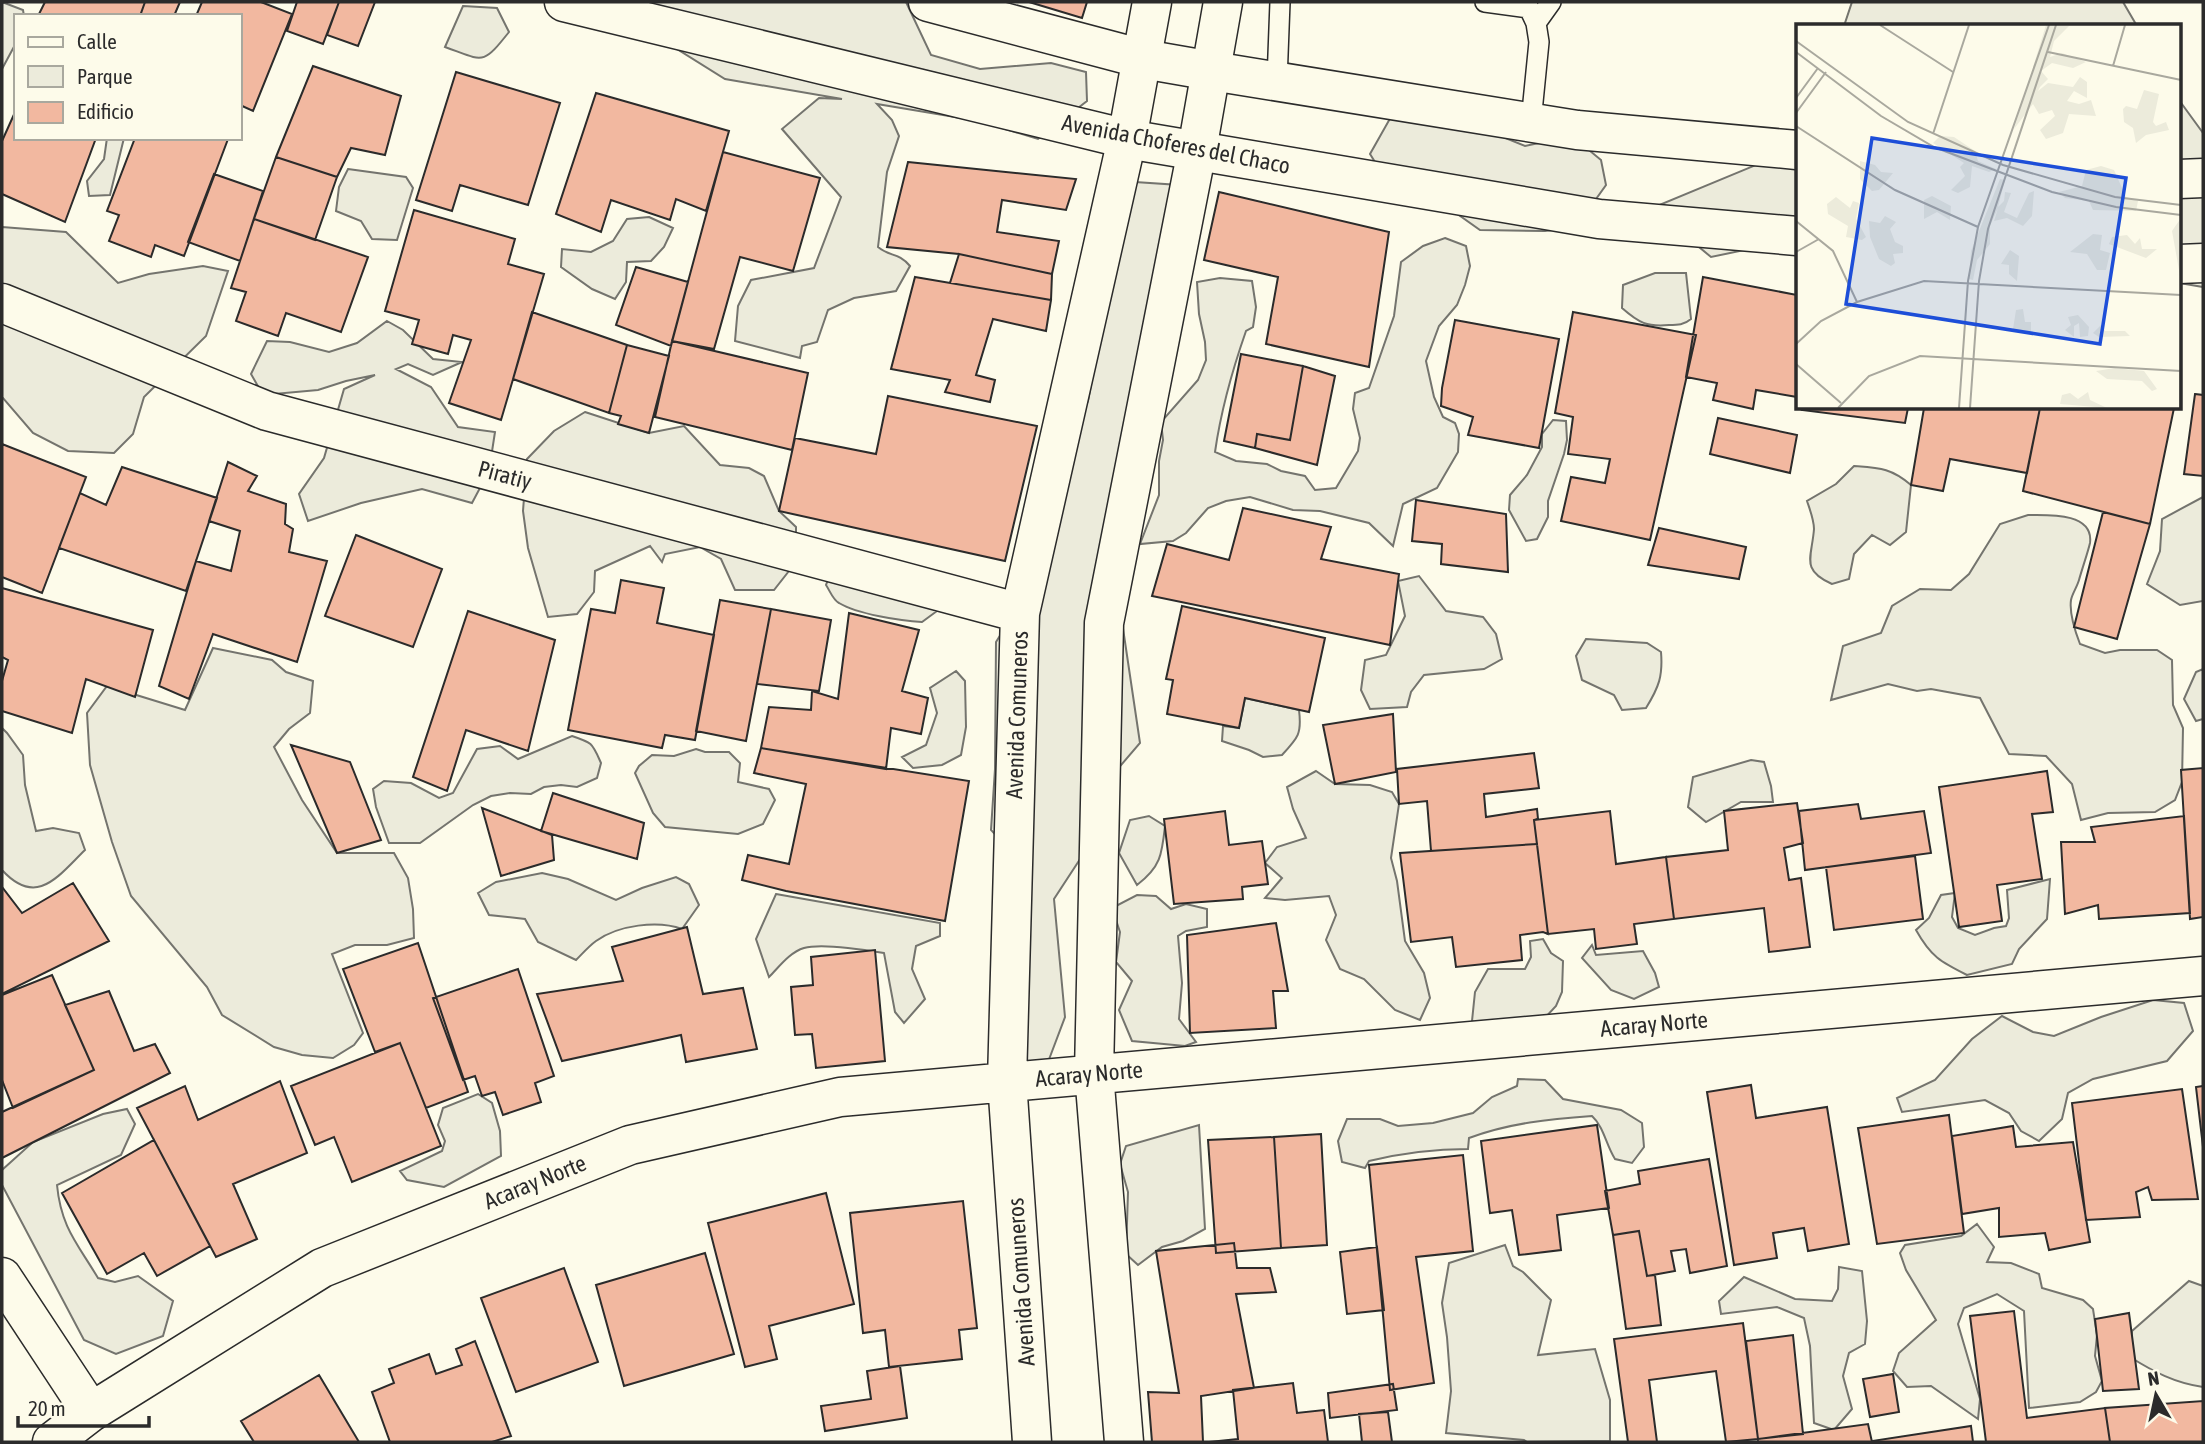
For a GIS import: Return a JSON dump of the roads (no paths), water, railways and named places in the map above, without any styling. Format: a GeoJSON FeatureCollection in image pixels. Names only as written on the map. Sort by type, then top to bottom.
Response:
{"type":"FeatureCollection","features":[{"type":"Feature","properties":{"kind":"street","name":"Avenida Choferes del Chaco"},"geometry":{"type":"LineString","coordinates":[[564,2],[1127,139],[1599,219],[1796,236]]}},
{"type":"Feature","properties":{"kind":"street"},"geometry":{"type":"LineString","coordinates":[[929,2],[1143,59],[1212,71],[1577,130],[1796,150]]}},
{"type":"Feature","properties":{"kind":"street","name":"Avenida Comuneros"},"geometry":{"type":"LineString","coordinates":[[1032,1442],[1007,1081],[1020,613],[1127,139],[1152,2]]}},
{"type":"Feature","properties":{"kind":"street"},"geometry":{"type":"LineString","coordinates":[[1124,1442],[1094,1073],[1104,623],[1197,150],[1223,2]]}},
{"type":"Feature","properties":{"kind":"street"},"geometry":{"type":"LineString","coordinates":[[2180,179],[2203,178]]}},
{"type":"Feature","properties":{"kind":"street"},"geometry":{"type":"LineString","coordinates":[[2180,264],[2203,263]]}},
{"type":"Feature","properties":{"kind":"street","name":"Piratiy"},"geometry":{"type":"LineString","coordinates":[[2,303],[267,411],[1020,613]]}},
{"type":"Feature","properties":{"kind":"street","name":"Acaray Norte"},"geometry":{"type":"LineString","coordinates":[[52,1442],[92,1412],[322,1268],[630,1144],[841,1097],[2203,976]]}},
{"type":"Feature","properties":{"kind":"street"},"geometry":{"type":"LineString","coordinates":[[2,1277],[92,1412]]}},
{"type":"Feature","properties":{"kind":"lane"},"geometry":{"type":"LineString","coordinates":[[1277,81],[1280,2]]}},
{"type":"Feature","properties":{"kind":"lane"},"geometry":{"type":"LineString","coordinates":[[1485,2],[1529,8],[1536,23],[1539,42],[1531,122]]}},
{"type":"Feature","properties":{"kind":"lane"},"geometry":{"type":"LineString","coordinates":[[1536,23],[1551,2]]}}]}
